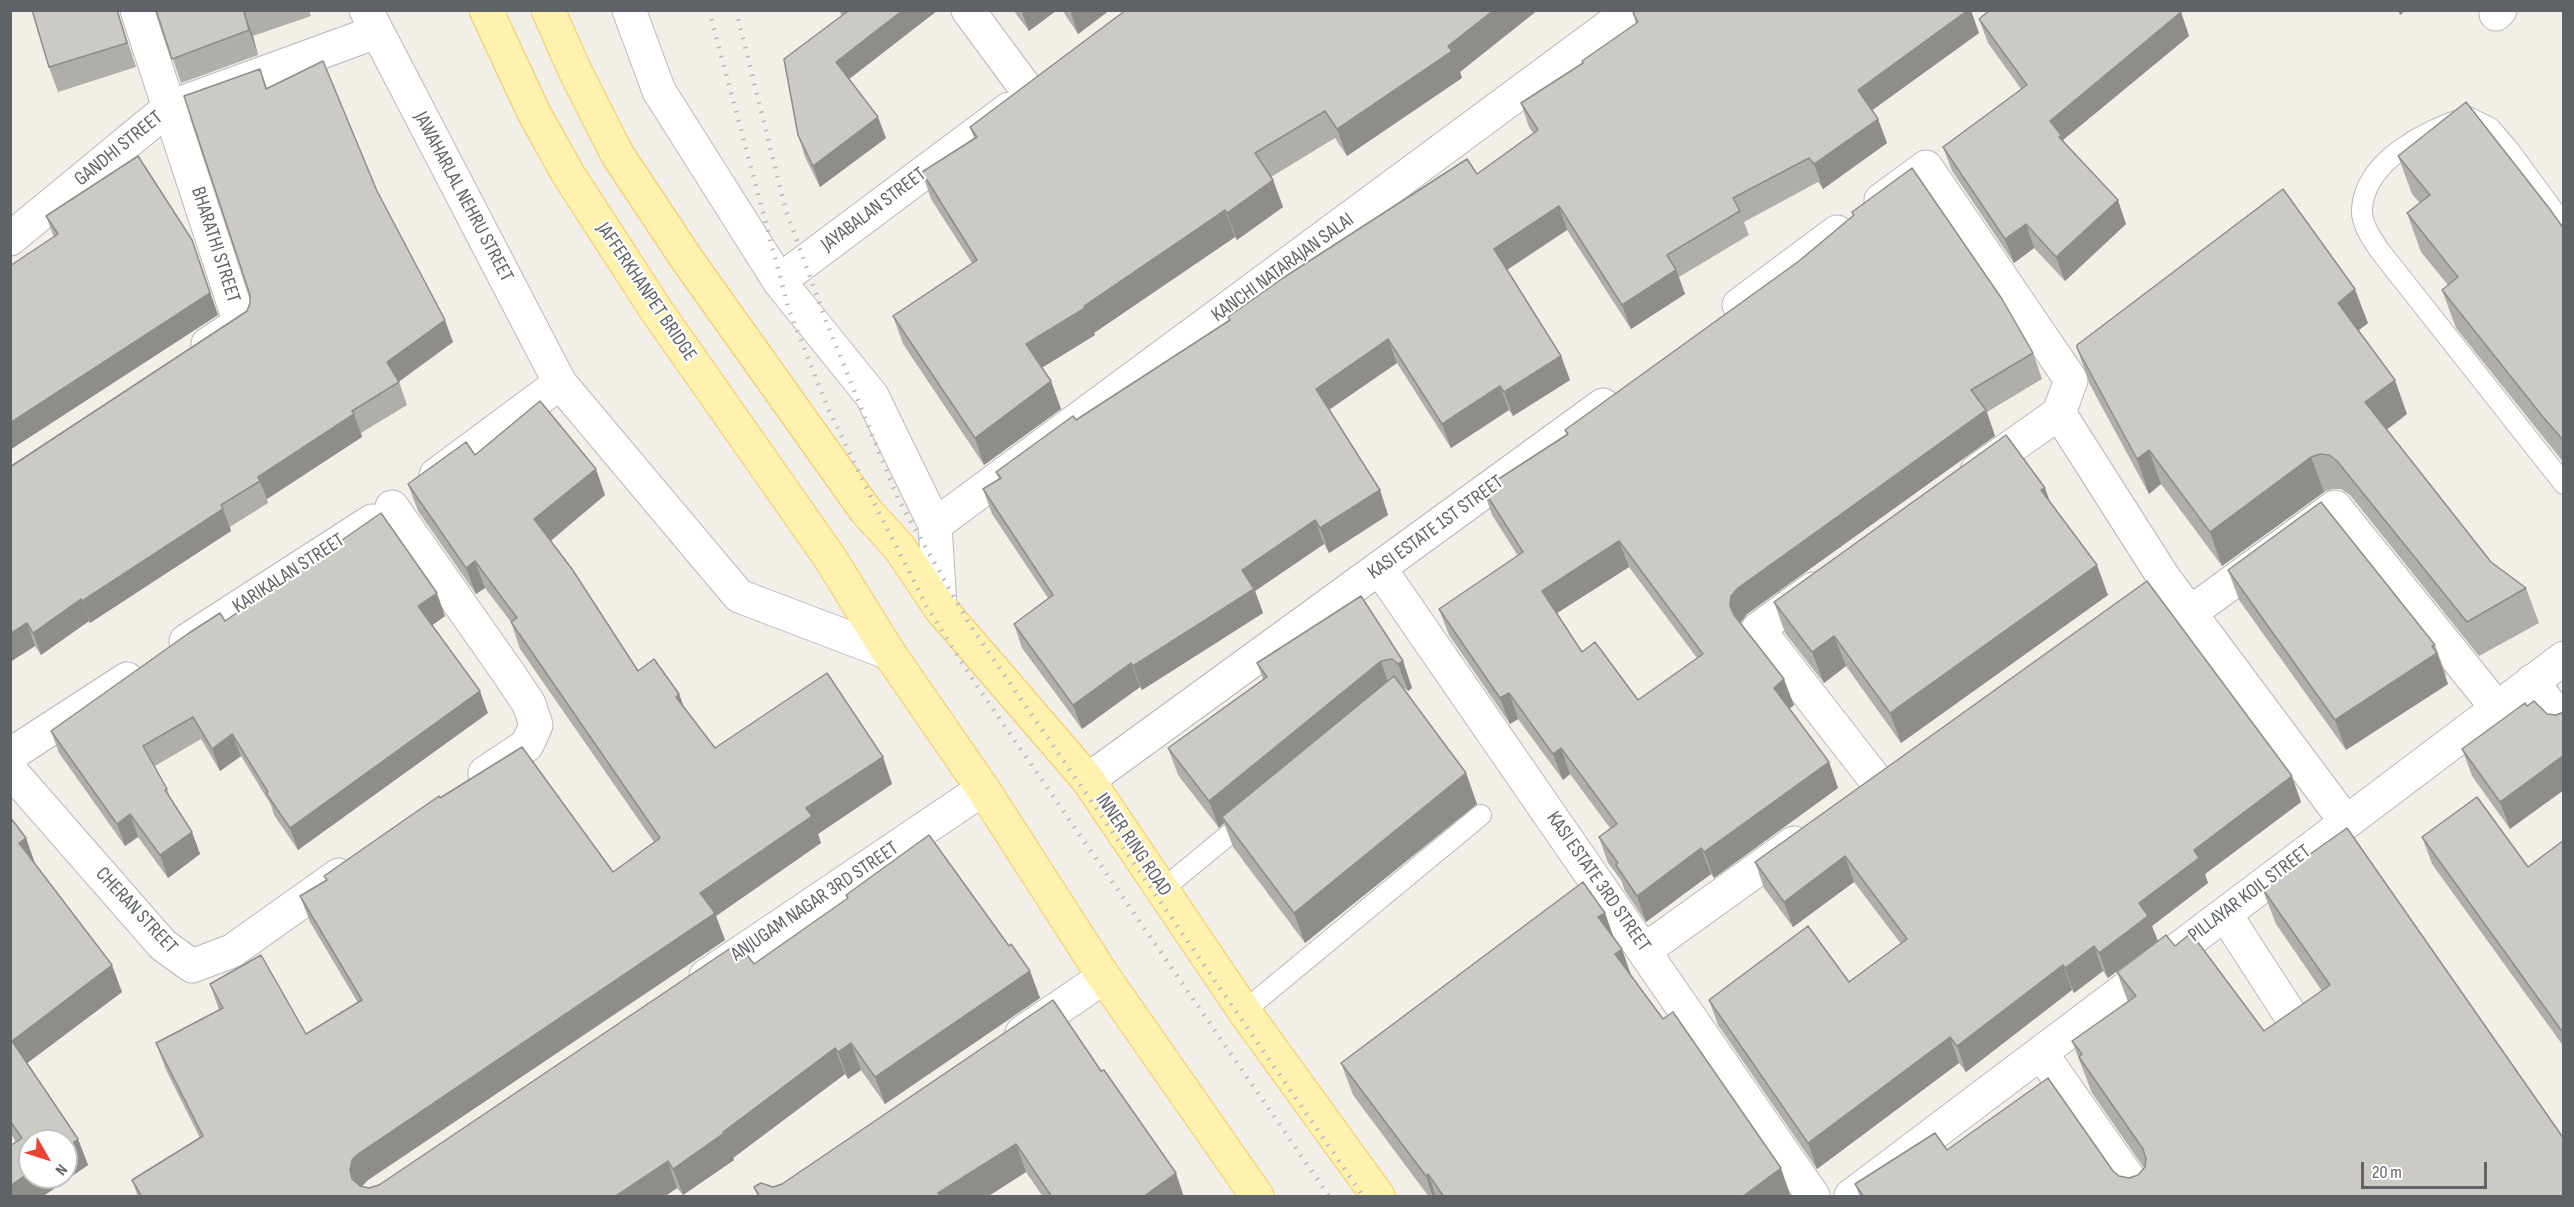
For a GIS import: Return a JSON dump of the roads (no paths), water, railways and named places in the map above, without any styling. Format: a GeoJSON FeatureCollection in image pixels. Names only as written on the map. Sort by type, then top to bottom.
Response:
{"type":"FeatureCollection","features":[{"type":"Feature","properties":{"kind":"main road","name":"JAFFERKHANPET BRIDGE"},"geometry":{"type":"LineString","coordinates":[[486,10],[533,111],[568,174],[656,310],[830,558],[889,653]]}},
{"type":"Feature","properties":{"kind":"main road","name":"INNER RING ROAD"},"geometry":{"type":"LineString","coordinates":[[548,10],[575,71],[617,154],[686,258],[866,511],[899,547],[940,608],[1088,780],[1244,1011],[1378,1197]]}},
{"type":"Feature","properties":{"kind":"main road"},"geometry":{"type":"LineString","coordinates":[[889,653],[983,789],[1104,977],[1256,1196]]}},
{"type":"Feature","properties":{"kind":"street","name":"BHARATHI STREET"},"geometry":{"type":"LineString","coordinates":[[137,10],[240,322],[180,362]]}},
{"type":"Feature","properties":{"kind":"street"},"geometry":{"type":"LineString","coordinates":[[628,10],[659,91],[779,280],[872,396],[935,525],[940,608]]}},
{"type":"Feature","properties":{"kind":"street"},"geometry":{"type":"LineString","coordinates":[[968,10],[1030,93]]}},
{"type":"Feature","properties":{"kind":"street","name":"KANCHI NATARAJAN SALAI"},"geometry":{"type":"LineString","coordinates":[[935,525],[1631,10]]}},
{"type":"Feature","properties":{"kind":"street","name":"GANDHI STREET"},"geometry":{"type":"LineString","coordinates":[[10,239],[170,107],[371,21]]}},
{"type":"Feature","properties":{"kind":"street","name":"JAWAHARLAL NEHRU STREET"},"geometry":{"type":"LineString","coordinates":[[371,21],[560,383],[739,596],[889,653]]}},
{"type":"Feature","properties":{"kind":"street","name":"JAYABALAN STREET"},"geometry":{"type":"LineString","coordinates":[[779,280],[1058,73]]}},
{"type":"Feature","properties":{"kind":"street"},"geometry":{"type":"LineString","coordinates":[[1716,322],[1926,167],[2070,380],[2059,413],[1952,490]]}},
{"type":"Feature","properties":{"kind":"street","name":"KARIKALAN STREET"},"geometry":{"type":"LineString","coordinates":[[10,755],[392,507],[560,383]]}},
{"type":"Feature","properties":{"kind":"street","name":"KASI ESTATE 1ST STREET"},"geometry":{"type":"LineString","coordinates":[[1088,780],[1629,386]]}},
{"type":"Feature","properties":{"kind":"street"},"geometry":{"type":"LineString","coordinates":[[2059,413],[2164,578],[2346,822]]}},
{"type":"Feature","properties":{"kind":"street"},"geometry":{"type":"LineString","coordinates":[[392,507],[529,704],[536,725],[527,745],[462,789]]}},
{"type":"Feature","properties":{"kind":"street"},"geometry":{"type":"LineString","coordinates":[[2190,613],[2335,507],[2497,708]]}},
{"type":"Feature","properties":{"kind":"street","name":"KASI ESTATE 3RD STREET"},"geometry":{"type":"LineString","coordinates":[[1380,569],[1645,950],[1813,1197]]}},
{"type":"Feature","properties":{"kind":"street"},"geometry":{"type":"LineString","coordinates":[[1835,573],[1758,629],[1878,783]]}},
{"type":"Feature","properties":{"kind":"street"},"geometry":{"type":"LineString","coordinates":[[2135,598],[2164,578]]}},
{"type":"Feature","properties":{"kind":"street","name":"PILLAYAR KOIL STREET"},"geometry":{"type":"LineString","coordinates":[[1851,1197],[2564,658]]}},
{"type":"Feature","properties":{"kind":"street"},"geometry":{"type":"LineString","coordinates":[[2532,681],[2564,724]]}},
{"type":"Feature","properties":{"kind":"street"},"geometry":{"type":"LineString","coordinates":[[1849,804],[1907,762]]}},
{"type":"Feature","properties":{"kind":"street","name":"CHERAN STREET"},"geometry":{"type":"LineString","coordinates":[[10,770],[163,945],[192,966],[232,951],[366,856]]}},
{"type":"Feature","properties":{"kind":"street","name":"ANJUGAM NAGAR 3RD STREET"},"geometry":{"type":"LineString","coordinates":[[685,989],[983,789]]}},
{"type":"Feature","properties":{"kind":"street"},"geometry":{"type":"LineString","coordinates":[[1645,950],[1820,825]]}},
{"type":"Feature","properties":{"kind":"street"},"geometry":{"type":"LineString","coordinates":[[2225,914],[2300,1030]]}},
{"type":"Feature","properties":{"kind":"street"},"geometry":{"type":"LineString","coordinates":[[997,1050],[1104,977]]}},
{"type":"Feature","properties":{"kind":"street"},"geometry":{"type":"LineString","coordinates":[[2041,1053],[2141,1197]]}},
{"type":"Feature","properties":{"kind":"lane"},"geometry":{"type":"LineString","coordinates":[[2564,225],[2503,142],[2490,128],[2468,117],[2440,125],[2380,167],[2367,184],[2362,210],[2368,232],[2380,251],[2564,484]]}},
{"type":"Feature","properties":{"kind":"lane"},"geometry":{"type":"LineString","coordinates":[[1163,889],[1268,803]]}},
{"type":"Feature","properties":{"kind":"lane"},"geometry":{"type":"LineString","coordinates":[[1244,1011],[1481,815]]}},
{"type":"Feature","properties":{"kind":"railway"},"geometry":{"type":"LineString","coordinates":[[709,10],[789,310],[827,406],[927,607],[975,683],[1329,1196]]}},
{"type":"Feature","properties":{"kind":"railway"},"geometry":{"type":"LineString","coordinates":[[736,10],[786,211],[826,321],[898,499],[970,625],[1363,1196]]}}]}
